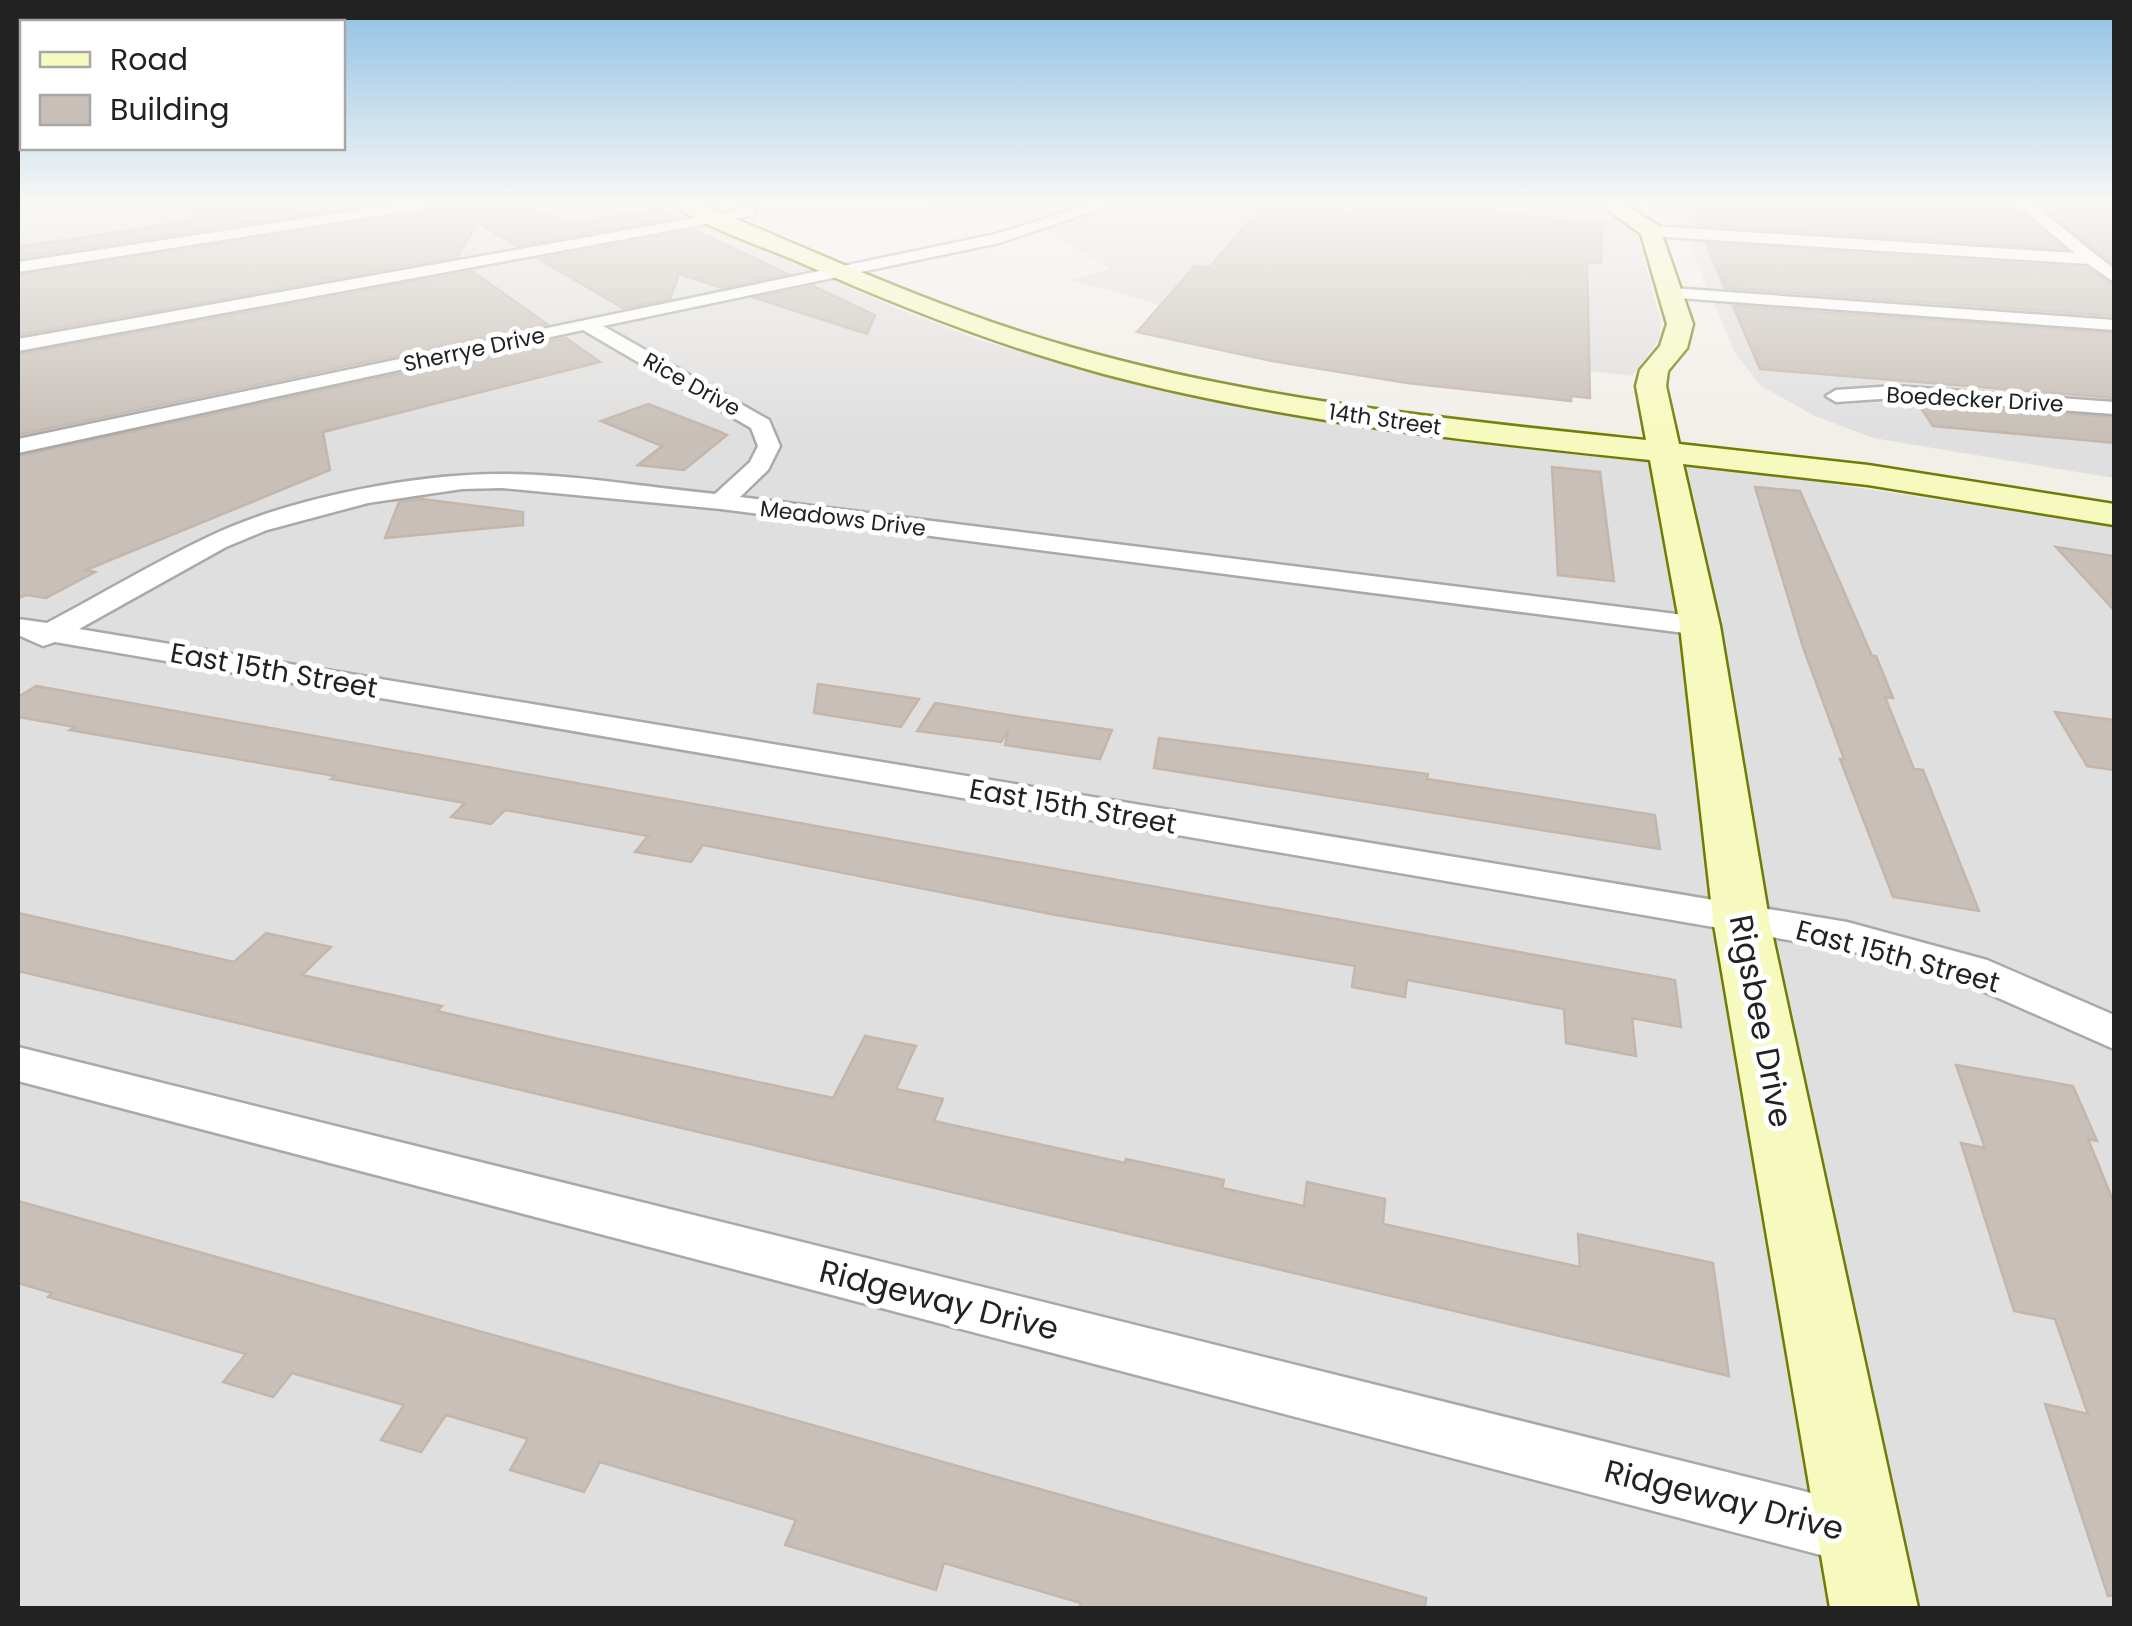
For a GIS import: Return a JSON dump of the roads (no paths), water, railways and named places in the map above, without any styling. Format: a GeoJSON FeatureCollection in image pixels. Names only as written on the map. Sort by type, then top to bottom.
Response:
{"type":"FeatureCollection","features":[{"type":"Feature","properties":{"kind":"main road","name":"14th Street"},"geometry":{"type":"LineString","coordinates":[[863,281],[994,333],[1169,380],[1380,419],[1906,459],[2114,491]]}},
{"type":"Feature","properties":{"kind":"main road","name":"14th Street"},"geometry":{"type":"LineString","coordinates":[[922,281],[1030,322],[1186,364],[2114,514]]}},
{"type":"Feature","properties":{"kind":"main road","name":"Rigsbee Drive"},"geometry":{"type":"LineString","coordinates":[[1668,281],[1680,333],[1651,378],[1700,626],[1741,919],[1874,1608]]}},
{"type":"Feature","properties":{"kind":"street"},"geometry":{"type":"LineString","coordinates":[[18,345],[363,281]]}},
{"type":"Feature","properties":{"kind":"street","name":"Sherrye Drive"},"geometry":{"type":"LineString","coordinates":[[18,446],[800,281]]}},
{"type":"Feature","properties":{"kind":"street"},"geometry":{"type":"LineString","coordinates":[[1672,294],[2114,324]]}},
{"type":"Feature","properties":{"kind":"street","name":"Rice Drive"},"geometry":{"type":"LineString","coordinates":[[589,326],[761,425],[769,446],[760,464],[721,502]]}},
{"type":"Feature","properties":{"kind":"street","name":"Boedecker Drive"},"geometry":{"type":"LineString","coordinates":[[1836,396],[1894,392],[2114,408]]}},
{"type":"Feature","properties":{"kind":"street","name":"Meadows Drive"},"geometry":{"type":"LineString","coordinates":[[18,651],[34,630],[258,525],[367,496],[462,482],[502,481],[721,502],[1700,626]]}},
{"type":"Feature","properties":{"kind":"street","name":"East 15th Street"},"geometry":{"type":"LineString","coordinates":[[34,630],[1846,936],[1972,970],[2114,1033]]}},
{"type":"Feature","properties":{"kind":"street","name":"Ridgeway Drive"},"geometry":{"type":"LineString","coordinates":[[18,1064],[1860,1536]]}}]}
